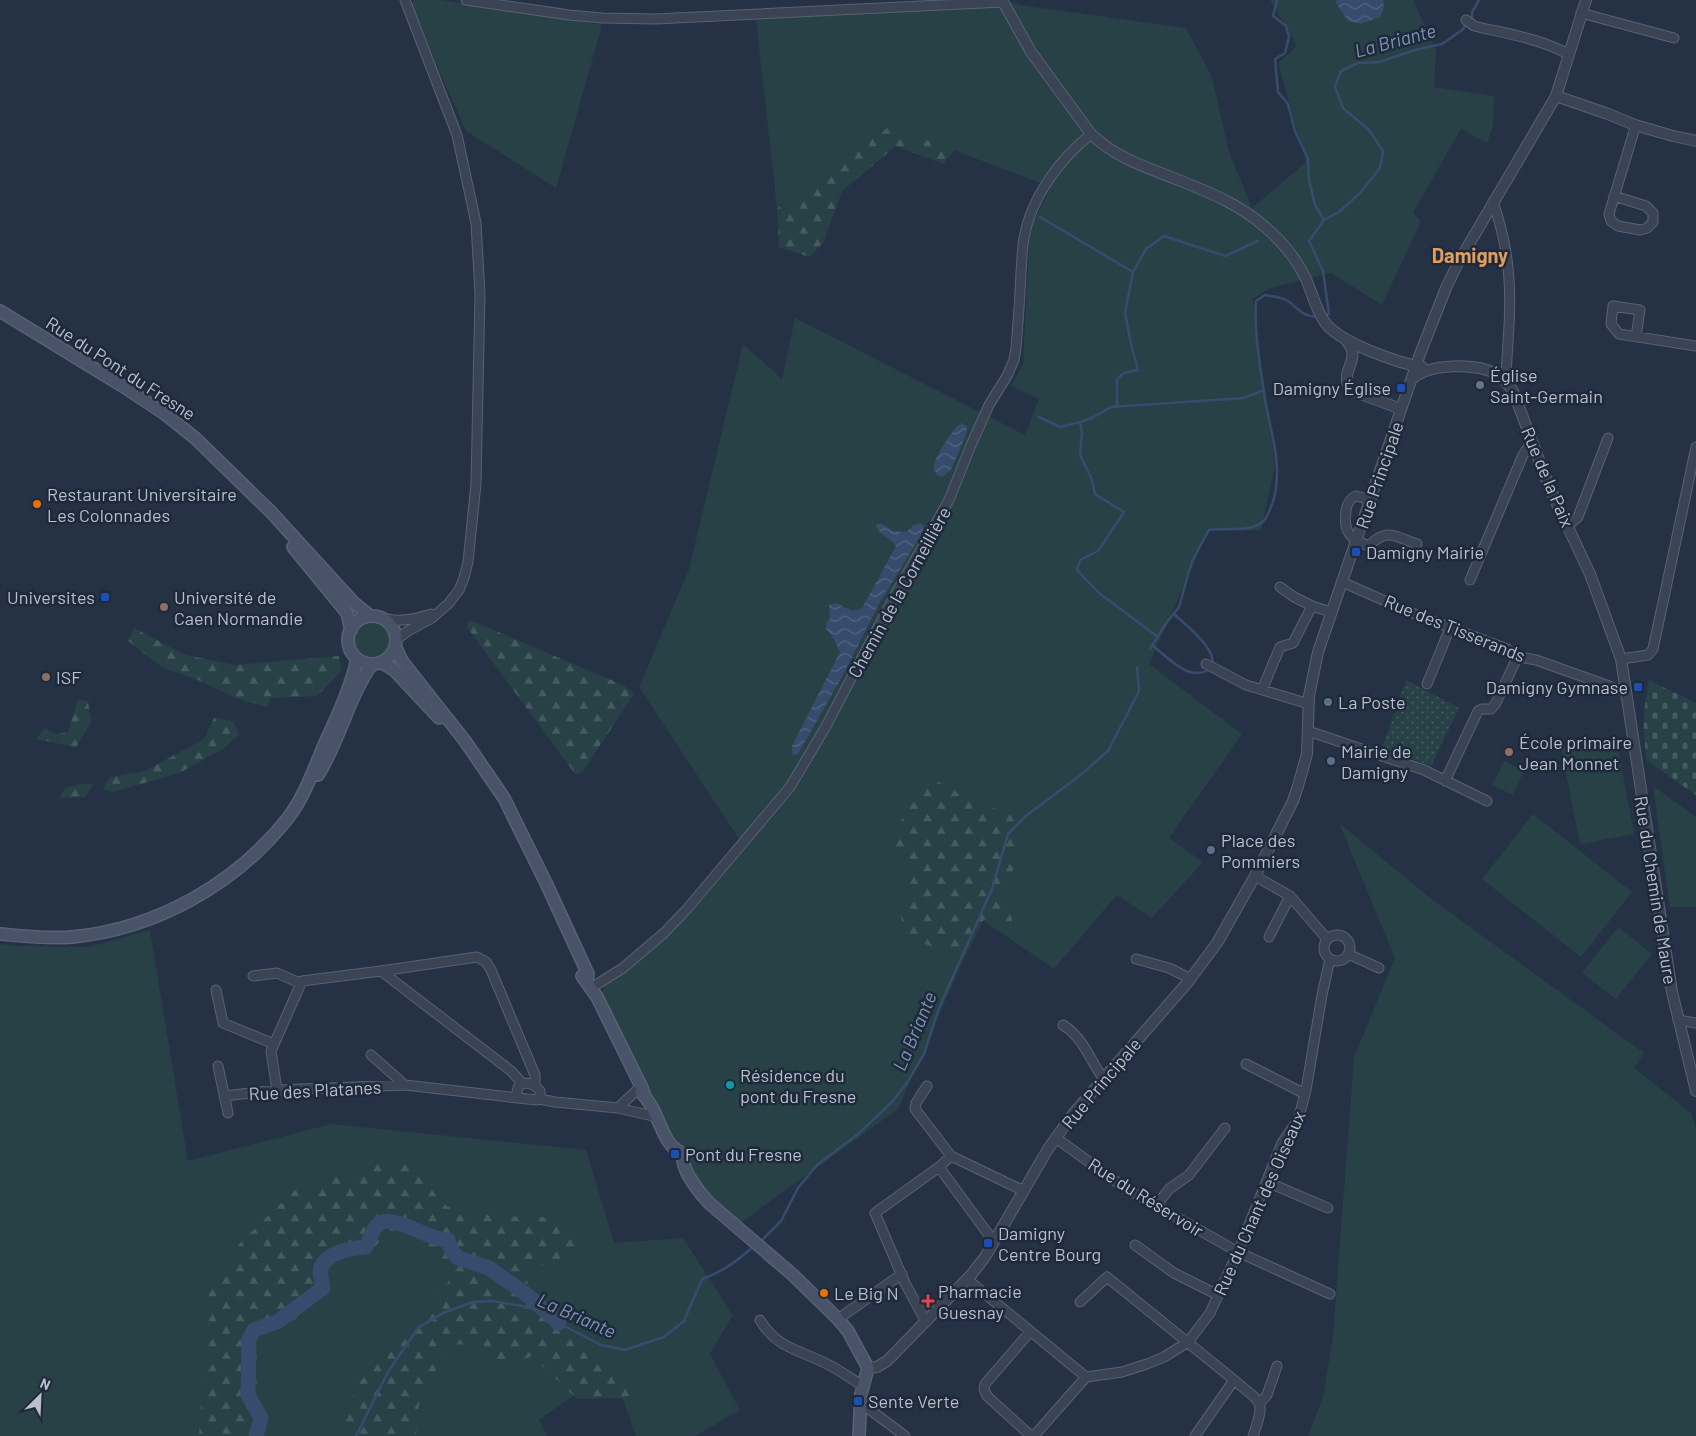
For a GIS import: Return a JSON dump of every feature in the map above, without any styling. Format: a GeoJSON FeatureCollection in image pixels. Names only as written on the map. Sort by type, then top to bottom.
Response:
{"type":"FeatureCollection","features":[{"type":"Feature","properties":{"kind":"main road","name":"Rue du Pont du Fresne"},"geometry":{"type":"LineString","coordinates":[[0,311],[113,380],[165,414],[195,438],[271,512],[354,603],[369,615]]}},
{"type":"Feature","properties":{"kind":"main road","name":"Rue du Pont du Fresne"},"geometry":{"type":"LineString","coordinates":[[261,503],[272,521],[347,613],[351,630]]}},
{"type":"Feature","properties":{"kind":"main road"},"geometry":{"type":"LineString","coordinates":[[478,761],[394,670],[376,663],[357,659],[348,644],[351,630],[356,623],[369,615],[385,619],[392,625],[402,661],[465,741],[504,798],[588,974],[592,998],[597,1009],[641,1093],[657,1117],[674,1150],[681,1155],[683,1163],[699,1192],[838,1319],[848,1332],[868,1368],[863,1386],[859,1436]]}},
{"type":"Feature","properties":{"kind":"main road"},"geometry":{"type":"LineString","coordinates":[[300,798],[307,792],[331,751],[360,681],[376,663],[388,659],[396,643]]}},
{"type":"Feature","properties":{"kind":"main road"},"geometry":{"type":"LineString","coordinates":[[0,934],[30,937],[72,937],[120,928],[154,918],[194,899],[240,867],[272,836],[288,817],[300,798],[352,680],[357,659]]}},
{"type":"Feature","properties":{"kind":"street"},"geometry":{"type":"LineString","coordinates":[[396,643],[408,631],[432,618],[449,603],[464,578],[468,562],[476,484],[480,294],[476,223],[457,136],[405,0]]}},
{"type":"Feature","properties":{"kind":"street"},"geometry":{"type":"LineString","coordinates":[[466,0],[569,15],[655,19],[1003,1],[1031,52],[1091,134],[1102,145],[1132,163],[1222,198],[1246,211],[1277,237],[1293,255],[1325,323],[1344,338],[1350,345],[1354,356]]}},
{"type":"Feature","properties":{"kind":"street","name":"Rue Principale"},"geometry":{"type":"LineString","coordinates":[[868,1368],[877,1367],[887,1361],[967,1279],[985,1257],[1056,1138],[1074,1114],[1191,979],[1217,943],[1254,876],[1292,801],[1303,772],[1309,704],[1318,652],[1416,366],[1446,288],[1458,263],[1556,96],[1586,0]]}},
{"type":"Feature","properties":{"kind":"street"},"geometry":{"type":"LineString","coordinates":[[1582,14],[1674,38]]}},
{"type":"Feature","properties":{"kind":"street"},"geometry":{"type":"LineString","coordinates":[[1466,20],[1474,26],[1534,39],[1568,54]]}},
{"type":"Feature","properties":{"kind":"street"},"geometry":{"type":"LineString","coordinates":[[1556,96],[1635,125],[1696,141]]}},
{"type":"Feature","properties":{"kind":"street"},"geometry":{"type":"LineString","coordinates":[[1614,196],[1646,206],[1653,213],[1654,222],[1647,228],[1640,230],[1618,226],[1611,221],[1608,214],[1635,125]]}},
{"type":"Feature","properties":{"kind":"street","name":"Chemin de la Corneillière"},"geometry":{"type":"LineString","coordinates":[[590,987],[623,968],[687,909],[790,787],[825,728],[895,595],[949,500],[989,405],[1007,376],[1014,360],[1024,237],[1032,211],[1042,191],[1063,160],[1091,134]]}},
{"type":"Feature","properties":{"kind":"street"},"geometry":{"type":"LineString","coordinates":[[1493,202],[1509,266],[1511,312],[1505,380]]}},
{"type":"Feature","properties":{"kind":"street"},"geometry":{"type":"LineString","coordinates":[[1636,336],[1696,346]]}},
{"type":"Feature","properties":{"kind":"street"},"geometry":{"type":"LineString","coordinates":[[1344,338],[1366,349],[1416,366],[1433,369]]}},
{"type":"Feature","properties":{"kind":"street"},"geometry":{"type":"LineString","coordinates":[[1366,349],[1359,351],[1354,356],[1347,377],[1349,387],[1358,393],[1401,409]]}},
{"type":"Feature","properties":{"kind":"street"},"geometry":{"type":"LineString","coordinates":[[1412,380],[1416,375],[1433,369],[1463,366],[1485,369],[1498,374],[1505,380]]}},
{"type":"Feature","properties":{"kind":"street","name":"Rue de la Paix"},"geometry":{"type":"LineString","coordinates":[[1505,380],[1513,391],[1550,489],[1590,574],[1621,659]]}},
{"type":"Feature","properties":{"kind":"street"},"geometry":{"type":"LineString","coordinates":[[1568,526],[1578,517],[1608,438]]}},
{"type":"Feature","properties":{"kind":"street"},"geometry":{"type":"LineString","coordinates":[[1470,580],[1523,455],[1532,441]]}},
{"type":"Feature","properties":{"kind":"street"},"geometry":{"type":"LineString","coordinates":[[1621,659],[1648,655],[1653,649],[1696,447]]}},
{"type":"Feature","properties":{"kind":"street"},"geometry":{"type":"LineString","coordinates":[[1371,500],[1356,496],[1351,498],[1347,505],[1344,524],[1357,541],[1369,546],[1377,538],[1389,534],[1417,544]]}},
{"type":"Feature","properties":{"kind":"street","name":"Rue des Tisserands"},"geometry":{"type":"LineString","coordinates":[[1342,582],[1417,615],[1507,649],[1519,658],[1536,660],[1626,692]]}},
{"type":"Feature","properties":{"kind":"street"},"geometry":{"type":"LineString","coordinates":[[1280,587],[1312,606],[1331,612]]}},
{"type":"Feature","properties":{"kind":"street"},"geometry":{"type":"LineString","coordinates":[[1262,690],[1280,647],[1293,642],[1312,606]]}},
{"type":"Feature","properties":{"kind":"street"},"geometry":{"type":"LineString","coordinates":[[385,619],[396,621],[411,620],[438,611]]}},
{"type":"Feature","properties":{"kind":"street"},"geometry":{"type":"LineString","coordinates":[[1427,684],[1450,628]]}},
{"type":"Feature","properties":{"kind":"street"},"geometry":{"type":"LineString","coordinates":[[1445,781],[1478,711],[1491,708],[1496,703],[1515,662],[1519,658]]}},
{"type":"Feature","properties":{"kind":"street","name":"Rue du Chemin de Maure"},"geometry":{"type":"LineString","coordinates":[[1621,659],[1672,992],[1696,1091]]}},
{"type":"Feature","properties":{"kind":"street"},"geometry":{"type":"LineString","coordinates":[[1210,667],[1246,685],[1309,704]]}},
{"type":"Feature","properties":{"kind":"street"},"geometry":{"type":"LineString","coordinates":[[1308,731],[1424,770],[1487,801]]}},
{"type":"Feature","properties":{"kind":"street"},"geometry":{"type":"LineString","coordinates":[[1254,876],[1290,896],[1327,939]]}},
{"type":"Feature","properties":{"kind":"street"},"geometry":{"type":"LineString","coordinates":[[1269,937],[1290,896]]}},
{"type":"Feature","properties":{"kind":"street"},"geometry":{"type":"LineString","coordinates":[[1334,935],[1343,936],[1349,943],[1348,954],[1345,958],[1338,961],[1330,959],[1325,954],[1324,949],[1327,939],[1334,935]]}},
{"type":"Feature","properties":{"kind":"street"},"geometry":{"type":"LineString","coordinates":[[1348,954],[1379,968]]}},
{"type":"Feature","properties":{"kind":"street"},"geometry":{"type":"LineString","coordinates":[[277,1090],[271,1051],[300,984],[304,980],[477,957],[486,962],[491,970],[535,1074],[535,1086]]}},
{"type":"Feature","properties":{"kind":"street"},"geometry":{"type":"LineString","coordinates":[[1136,959],[1169,968],[1191,979]]}},
{"type":"Feature","properties":{"kind":"street","name":"Rue du Chant des Oiseaux"},"geometry":{"type":"LineString","coordinates":[[1086,1377],[1122,1372],[1164,1357],[1188,1342],[1210,1313],[1238,1252],[1282,1143],[1298,1120],[1305,1094],[1330,959]]}},
{"type":"Feature","properties":{"kind":"street"},"geometry":{"type":"LineString","coordinates":[[381,971],[511,1071],[522,1083],[529,1083],[535,1086],[540,1091],[540,1099],[618,1108],[657,1117]]}},
{"type":"Feature","properties":{"kind":"street"},"geometry":{"type":"LineString","coordinates":[[253,976],[277,973],[300,984]]}},
{"type":"Feature","properties":{"kind":"street"},"geometry":{"type":"LineString","coordinates":[[216,990],[223,1023],[274,1044]]}},
{"type":"Feature","properties":{"kind":"street"},"geometry":{"type":"LineString","coordinates":[[1678,1020],[1696,1023]]}},
{"type":"Feature","properties":{"kind":"street"},"geometry":{"type":"LineString","coordinates":[[1063,1025],[1082,1042],[1094,1067],[1104,1079]]}},
{"type":"Feature","properties":{"kind":"street","name":"Rue des Platanes"},"geometry":{"type":"LineString","coordinates":[[371,1055],[405,1085]]}},
{"type":"Feature","properties":{"kind":"street"},"geometry":{"type":"LineString","coordinates":[[1246,1064],[1305,1094]]}},
{"type":"Feature","properties":{"kind":"street"},"geometry":{"type":"LineString","coordinates":[[218,1066],[228,1113]]}},
{"type":"Feature","properties":{"kind":"street"},"geometry":{"type":"LineString","coordinates":[[518,1098],[516,1091],[522,1083]]}},
{"type":"Feature","properties":{"kind":"street","name":"Rue des Platanes"},"geometry":{"type":"LineString","coordinates":[[224,1096],[277,1090],[405,1085],[540,1099]]}},
{"type":"Feature","properties":{"kind":"street"},"geometry":{"type":"LineString","coordinates":[[927,1086],[916,1103],[916,1109],[951,1156],[1024,1191]]}},
{"type":"Feature","properties":{"kind":"street"},"geometry":{"type":"LineString","coordinates":[[618,1108],[641,1093]]}},
{"type":"Feature","properties":{"kind":"street"},"geometry":{"type":"LineString","coordinates":[[1156,1206],[1169,1190],[1189,1175],[1225,1128]]}},
{"type":"Feature","properties":{"kind":"street","name":"Rue du Réservoir"},"geometry":{"type":"LineString","coordinates":[[1056,1138],[1125,1188],[1156,1206],[1238,1252],[1330,1294]]}},
{"type":"Feature","properties":{"kind":"street"},"geometry":{"type":"LineString","coordinates":[[926,1322],[875,1213],[939,1167],[951,1156]]}},
{"type":"Feature","properties":{"kind":"street"},"geometry":{"type":"LineString","coordinates":[[939,1167],[994,1242]]}},
{"type":"Feature","properties":{"kind":"street"},"geometry":{"type":"LineString","coordinates":[[1267,1182],[1328,1208]]}},
{"type":"Feature","properties":{"kind":"street"},"geometry":{"type":"LineString","coordinates":[[1135,1245],[1174,1273],[1218,1295]]}},
{"type":"Feature","properties":{"kind":"street"},"geometry":{"type":"LineString","coordinates":[[838,1319],[902,1274]]}},
{"type":"Feature","properties":{"kind":"street"},"geometry":{"type":"LineString","coordinates":[[1080,1302],[1107,1277],[1234,1380],[1260,1404],[1261,1414],[1253,1436]]}},
{"type":"Feature","properties":{"kind":"street"},"geometry":{"type":"LineString","coordinates":[[967,1279],[1086,1377],[1032,1436],[987,1396],[984,1389],[985,1384],[1030,1332]]}},
{"type":"Feature","properties":{"kind":"street"},"geometry":{"type":"LineString","coordinates":[[760,1320],[774,1339],[824,1362],[863,1386]]}},
{"type":"Feature","properties":{"kind":"street"},"geometry":{"type":"LineString","coordinates":[[1260,1404],[1267,1395],[1276,1366]]}},
{"type":"Feature","properties":{"kind":"street"},"geometry":{"type":"LineString","coordinates":[[1196,1436],[1234,1380]]}},
{"type":"Feature","properties":{"kind":"street"},"geometry":{"type":"LineString","coordinates":[[861,1403],[904,1436]]}},
{"type":"Feature","properties":{"kind":"green space"},"geometry":{"type":"Polygon","coordinates":[[[414,0],[439,0],[602,25],[556,188],[466,131],[412,7],[414,0]]]}},
{"type":"Feature","properties":{"kind":"green space"},"geometry":{"type":"Polygon","coordinates":[[[951,0],[1006,0],[1020,5],[1186,28],[1212,77],[1229,152],[1252,208],[1306,162],[1278,63],[1297,46],[1270,0],[1413,0],[1436,50],[1434,87],[1494,96],[1493,126],[1487,143],[1461,129],[1413,213],[1421,221],[1382,305],[1331,273],[1270,288],[1253,299],[1275,466],[1261,530],[1208,531],[1149,664],[1242,734],[1169,838],[1203,862],[1152,918],[1117,895],[1054,969],[981,919],[898,1109],[736,1226],[700,1185],[635,1066],[600,996],[603,988],[610,981],[670,934],[689,915],[720,878],[743,845],[639,687],[689,569],[743,344],[782,379],[795,318],[1025,435],[1039,399],[1011,386],[1023,364],[1030,229],[1051,187],[890,126],[777,208],[756,20],[951,0]]]}},
{"type":"Feature","properties":{"kind":"green space"},"geometry":{"type":"Polygon","coordinates":[[[890,126],[955,150],[943,164],[896,146],[842,191],[823,243],[809,257],[779,247],[777,208],[890,126]]]}},
{"type":"Feature","properties":{"kind":"green space"},"geometry":{"type":"Polygon","coordinates":[[[373,620],[386,626],[392,639],[386,652],[373,658],[360,652],[354,639],[360,626],[373,620]]]}},
{"type":"Feature","properties":{"kind":"green space"},"geometry":{"type":"Polygon","coordinates":[[[470,620],[623,685],[634,694],[583,771],[576,775],[466,626],[470,620]]]}},
{"type":"Feature","properties":{"kind":"green space"},"geometry":{"type":"Polygon","coordinates":[[[134,628],[185,655],[235,665],[339,656],[341,671],[317,696],[271,698],[267,707],[236,698],[198,680],[163,668],[128,641],[134,628]]]}},
{"type":"Feature","properties":{"kind":"green space"},"geometry":{"type":"Polygon","coordinates":[[[1406,680],[1459,708],[1431,766],[1382,748],[1406,680]]]}},
{"type":"Feature","properties":{"kind":"green space"},"geometry":{"type":"Polygon","coordinates":[[[1649,680],[1696,703],[1696,795],[1647,761],[1644,720],[1649,680]]]}},
{"type":"Feature","properties":{"kind":"green space"},"geometry":{"type":"Polygon","coordinates":[[[78,699],[88,701],[91,722],[76,747],[36,739],[45,728],[57,734],[68,732],[78,699]]]}},
{"type":"Feature","properties":{"kind":"green space"},"geometry":{"type":"Polygon","coordinates":[[[214,718],[233,721],[239,734],[223,749],[179,773],[113,792],[103,789],[110,777],[145,771],[204,739],[214,718]]]}},
{"type":"Feature","properties":{"kind":"green space"},"geometry":{"type":"Polygon","coordinates":[[[1616,737],[1634,834],[1580,844],[1561,747],[1616,737]]]}},
{"type":"Feature","properties":{"kind":"green space"},"geometry":{"type":"Polygon","coordinates":[[[1504,761],[1524,771],[1513,795],[1492,785],[1504,761]]]}},
{"type":"Feature","properties":{"kind":"green space"},"geometry":{"type":"Polygon","coordinates":[[[926,775],[966,797],[1023,820],[1012,829],[1026,841],[1014,866],[1005,898],[1012,919],[1011,935],[984,919],[963,961],[919,941],[903,929],[900,908],[918,865],[887,847],[926,775]]]}},
{"type":"Feature","properties":{"kind":"green space"},"geometry":{"type":"Polygon","coordinates":[[[80,784],[94,784],[85,797],[59,798],[65,788],[80,784]]]}},
{"type":"Feature","properties":{"kind":"green space"},"geometry":{"type":"Polygon","coordinates":[[[1653,786],[1696,817],[1696,907],[1670,907],[1653,786]]]}},
{"type":"Feature","properties":{"kind":"green space"},"geometry":{"type":"Polygon","coordinates":[[[1533,814],[1632,892],[1581,957],[1482,879],[1533,814]]]}},
{"type":"Feature","properties":{"kind":"green space"},"geometry":{"type":"Polygon","coordinates":[[[1339,823],[1434,901],[1644,1053],[1634,1068],[1691,1113],[1696,1128],[1696,1436],[1308,1436],[1323,1397],[1333,1336],[1354,1057],[1395,958],[1339,823]]]}},
{"type":"Feature","properties":{"kind":"green space"},"geometry":{"type":"Polygon","coordinates":[[[1618,927],[1652,954],[1616,999],[1582,973],[1618,927]]]}},
{"type":"Feature","properties":{"kind":"green space"},"geometry":{"type":"Polygon","coordinates":[[[150,930],[188,1161],[331,1124],[586,1150],[614,1243],[683,1238],[733,1315],[710,1354],[740,1410],[695,1436],[636,1436],[621,1394],[573,1396],[539,1420],[547,1436],[0,1436],[0,944],[89,947],[150,930]]]}},
{"type":"Feature","properties":{"kind":"green space"},"geometry":{"type":"Polygon","coordinates":[[[383,1159],[413,1160],[435,1194],[444,1204],[452,1209],[519,1217],[563,1218],[581,1241],[570,1255],[523,1273],[532,1291],[593,1345],[633,1398],[577,1399],[532,1356],[498,1371],[470,1345],[449,1344],[419,1405],[416,1436],[339,1436],[357,1385],[455,1274],[406,1234],[389,1230],[370,1253],[347,1258],[304,1313],[280,1329],[259,1338],[256,1369],[262,1436],[199,1436],[205,1343],[211,1305],[195,1296],[231,1259],[240,1243],[296,1189],[353,1172],[383,1159]]]}},
{"type":"Feature","properties":{"kind":"water"},"geometry":{"type":"Polygon","coordinates":[[[1336,0],[1383,0],[1384,7],[1380,17],[1361,24],[1348,21],[1336,0]]]}},
{"type":"Feature","properties":{"kind":"water"},"geometry":{"type":"Polygon","coordinates":[[[961,423],[967,426],[967,432],[951,470],[942,477],[936,474],[935,461],[949,436],[961,423]]]}},
{"type":"Feature","properties":{"kind":"water"},"geometry":{"type":"Polygon","coordinates":[[[920,523],[924,526],[921,535],[880,602],[844,673],[798,754],[793,755],[792,746],[840,652],[826,629],[827,622],[830,619],[829,605],[836,603],[853,611],[862,608],[896,546],[878,530],[877,524],[882,524],[893,531],[906,532],[914,525],[920,523]]]}},
{"type":"Feature","properties":{"kind":"waterway"},"geometry":{"type":"LineString","coordinates":[[1277,0],[1273,16],[1286,26],[1289,37],[1285,53],[1275,59],[1278,92],[1288,104],[1295,131],[1308,159],[1309,180],[1315,205],[1324,220]]}},
{"type":"Feature","properties":{"kind":"waterway","name":"La Briante"},"geometry":{"type":"LineString","coordinates":[[1323,315],[1329,314],[1323,271],[1309,241],[1324,220],[1339,212],[1360,193],[1380,168],[1383,151],[1369,130],[1343,108],[1335,87],[1341,71],[1358,63],[1379,62],[1415,50],[1442,44],[1462,30],[1472,18],[1472,12],[1479,0]]}},
{"type":"Feature","properties":{"kind":"waterway"},"geometry":{"type":"LineString","coordinates":[[1040,217],[1133,272]]}},
{"type":"Feature","properties":{"kind":"waterway"},"geometry":{"type":"LineString","coordinates":[[1117,406],[1117,379],[1124,373],[1138,370],[1125,313],[1133,272],[1146,249],[1164,236],[1225,256],[1258,241]]}},
{"type":"Feature","properties":{"kind":"waterway","name":"La Briante"},"geometry":{"type":"LineString","coordinates":[[1150,649],[1179,607],[1192,561],[1209,530],[1246,528],[1260,524],[1267,515],[1275,494],[1277,480],[1276,453],[1259,362],[1256,301],[1265,295],[1279,297],[1308,316],[1318,316]]}},
{"type":"Feature","properties":{"kind":"waterway"},"geometry":{"type":"LineString","coordinates":[[1080,422],[1092,418],[1111,407],[1244,398],[1264,390]]}},
{"type":"Feature","properties":{"kind":"waterway"},"geometry":{"type":"LineString","coordinates":[[1039,417],[1060,427],[1080,422],[1082,433],[1080,455],[1092,480],[1095,494],[1124,512],[1098,551],[1080,560],[1077,570],[1099,593],[1158,637]]}},
{"type":"Feature","properties":{"kind":"waterway"},"geometry":{"type":"LineString","coordinates":[[1152,645],[1174,663],[1189,672],[1204,672],[1212,665],[1212,657],[1208,649],[1194,632],[1174,614]]}},
{"type":"Feature","properties":{"kind":"waterway","name":"La Briante"},"geometry":{"type":"LineString","coordinates":[[759,1243],[781,1221],[798,1188],[817,1165],[858,1134],[893,1101],[908,1081],[924,1054],[939,1008],[992,889],[1008,834],[1027,815],[1078,777],[1108,751],[1139,691],[1137,667]]}},
{"type":"Feature","properties":{"kind":"waterway"},"geometry":{"type":"LineString","coordinates":[[256,1436],[261,1418],[248,1395],[249,1339],[254,1330],[277,1322],[323,1288],[320,1272],[326,1260],[345,1250],[366,1247],[374,1230],[380,1223],[386,1221],[402,1224],[431,1236],[448,1240],[451,1250],[458,1258],[489,1268],[526,1294],[559,1323]]}},
{"type":"Feature","properties":{"kind":"waterway","name":"La Briante"},"geometry":{"type":"LineString","coordinates":[[356,1436],[388,1372],[418,1328],[443,1313],[473,1302],[492,1301],[528,1307],[601,1345],[625,1350],[664,1337],[684,1321],[702,1279],[730,1265],[754,1246]]}},
{"type":"Feature","properties":{"kind":"place","name":"Église Saint-Germain"},"geometry":{"type":"Point","coordinates":[1480,385]}},
{"type":"Feature","properties":{"kind":"place","name":"Damigny Église"},"geometry":{"type":"Point","coordinates":[1401,388]}},
{"type":"Feature","properties":{"kind":"place","name":"Restaurant Universitaire Les Colonnades"},"geometry":{"type":"Point","coordinates":[37,504]}},
{"type":"Feature","properties":{"kind":"place","name":"Damigny Mairie"},"geometry":{"type":"Point","coordinates":[1356,552]}},
{"type":"Feature","properties":{"kind":"place","name":"Universites"},"geometry":{"type":"Point","coordinates":[105,597]}},
{"type":"Feature","properties":{"kind":"place","name":"Université de Caen Normandie"},"geometry":{"type":"Point","coordinates":[164,607]}},
{"type":"Feature","properties":{"kind":"place","name":"ISF"},"geometry":{"type":"Point","coordinates":[46,677]}},
{"type":"Feature","properties":{"kind":"place","name":"Damigny Gymnase"},"geometry":{"type":"Point","coordinates":[1638,687]}},
{"type":"Feature","properties":{"kind":"place","name":"La Poste"},"geometry":{"type":"Point","coordinates":[1328,702]}},
{"type":"Feature","properties":{"kind":"place","name":"École primaire Jean Monnet"},"geometry":{"type":"Point","coordinates":[1509,752]}},
{"type":"Feature","properties":{"kind":"place","name":"Mairie de Damigny"},"geometry":{"type":"Point","coordinates":[1331,761]}},
{"type":"Feature","properties":{"kind":"place","name":"Place des Pommiers"},"geometry":{"type":"Point","coordinates":[1211,850]}},
{"type":"Feature","properties":{"kind":"place","name":"Résidence du pont du Fresne"},"geometry":{"type":"Point","coordinates":[730,1085]}},
{"type":"Feature","properties":{"kind":"place","name":"Pont du Fresne"},"geometry":{"type":"Point","coordinates":[675,1154]}},
{"type":"Feature","properties":{"kind":"place","name":"Damigny Centre Bourg"},"geometry":{"type":"Point","coordinates":[988,1243]}},
{"type":"Feature","properties":{"kind":"place","name":"Le Big N"},"geometry":{"type":"Point","coordinates":[824,1293]}},
{"type":"Feature","properties":{"kind":"place","name":"Pharmacie Guesnay"},"geometry":{"type":"Point","coordinates":[928,1301]}},
{"type":"Feature","properties":{"kind":"place","name":"Sente Verte"},"geometry":{"type":"Point","coordinates":[858,1401]}},
{"type":"Feature","properties":{"kind":"district","name":"Damigny"},"geometry":{"type":"Point","coordinates":[1470,255]}}]}
